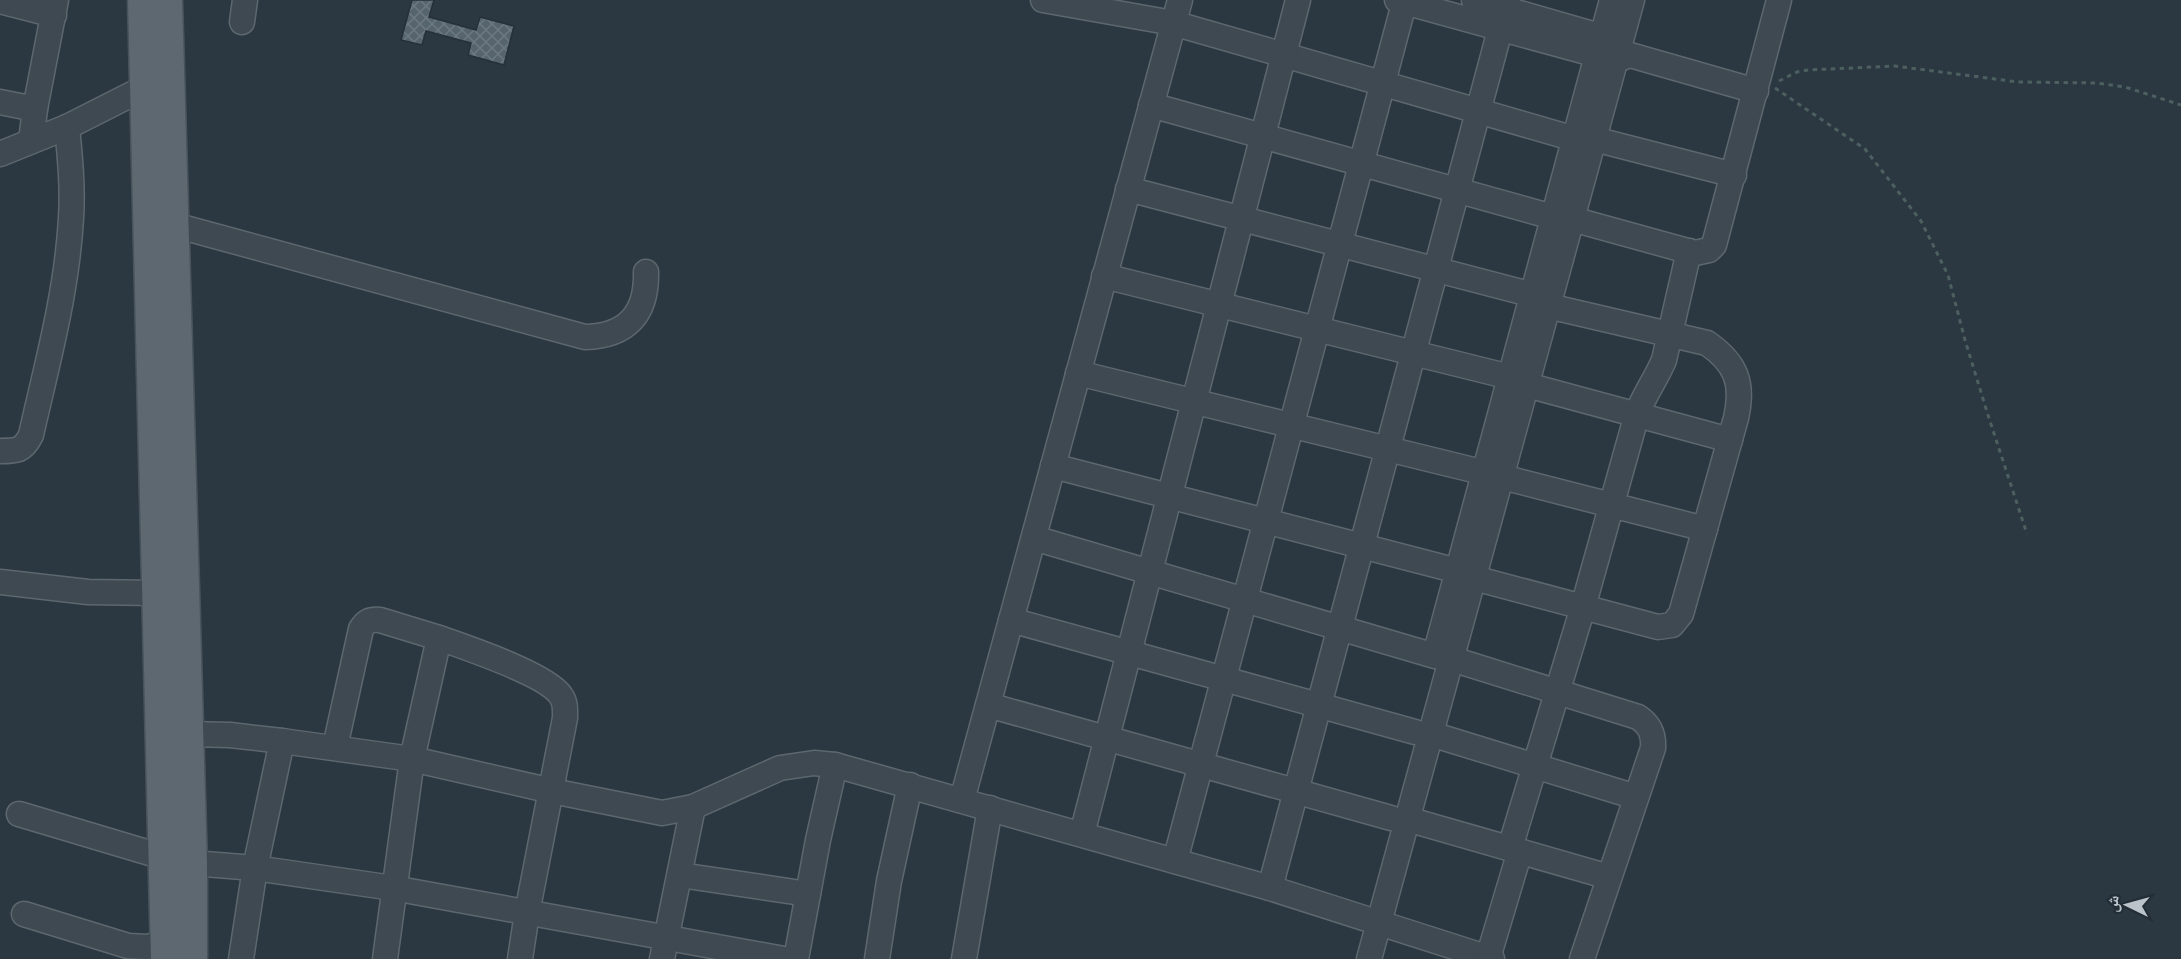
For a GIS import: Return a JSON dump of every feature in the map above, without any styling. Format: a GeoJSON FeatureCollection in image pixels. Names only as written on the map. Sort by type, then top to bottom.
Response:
{"type":"FeatureCollection","features":[{"type":"Feature","properties":{"kind":"main road"},"geometry":{"type":"LineString","coordinates":[[143,0],[144,88],[161,222],[188,734],[175,767],[163,857],[166,951]]}},
{"type":"Feature","properties":{"kind":"main road"},"geometry":{"type":"LineString","coordinates":[[167,0],[161,222],[157,593],[175,767],[192,863],[192,959]]}},
{"type":"Feature","properties":{"kind":"street"},"geometry":{"type":"LineString","coordinates":[[1043,0],[1173,23],[1479,111],[1734,175]]}},
{"type":"Feature","properties":{"kind":"street"},"geometry":{"type":"LineString","coordinates":[[962,800],[1180,0]]}},
{"type":"Feature","properties":{"kind":"street"},"geometry":{"type":"LineString","coordinates":[[1082,834],[1298,0]]}},
{"type":"Feature","properties":{"kind":"street"},"geometry":{"type":"LineString","coordinates":[[1474,0],[1613,50],[1756,91]]}},
{"type":"Feature","properties":{"kind":"street"},"geometry":{"type":"LineString","coordinates":[[1612,0],[1613,50]]}},
{"type":"Feature","properties":{"kind":"street"},"geometry":{"type":"LineString","coordinates":[[1353,959],[1372,920],[1584,139],[1632,0]]}},
{"type":"Feature","properties":{"kind":"street"},"geometry":{"type":"LineString","coordinates":[[1151,105],[1457,191],[1689,251],[1702,252],[1714,245],[1779,0]]}},
{"type":"Feature","properties":{"kind":"street"},"geometry":{"type":"LineString","coordinates":[[1175,861],[1383,83],[1402,1],[1505,13]]}},
{"type":"Feature","properties":{"kind":"street"},"geometry":{"type":"LineString","coordinates":[[0,2],[55,8],[31,141]]}},
{"type":"Feature","properties":{"kind":"street"},"geometry":{"type":"LineString","coordinates":[[1270,888],[1505,13]]}},
{"type":"Feature","properties":{"kind":"street"},"geometry":{"type":"LineString","coordinates":[[0,154],[67,127],[144,88]]}},
{"type":"Feature","properties":{"kind":"street"},"geometry":{"type":"LineString","coordinates":[[0,102],[35,109]]}},
{"type":"Feature","properties":{"kind":"street"},"geometry":{"type":"LineString","coordinates":[[0,451],[14,451],[26,446],[31,435],[62,296],[71,219],[72,182],[67,127]]}},
{"type":"Feature","properties":{"kind":"street"},"geometry":{"type":"LineString","coordinates":[[1053,466],[1362,546],[1658,627],[1672,625],[1681,614],[1730,440],[1740,400],[1739,383],[1732,366],[1721,353],[1707,343],[1540,301],[1436,270],[1128,189]]}},
{"type":"Feature","properties":{"kind":"street"},"geometry":{"type":"LineString","coordinates":[[161,222],[585,338],[602,337],[618,331],[632,320],[642,306],[647,289],[646,272]]}},
{"type":"Feature","properties":{"kind":"street"},"geometry":{"type":"LineString","coordinates":[[188,734],[230,735],[335,747],[412,759],[662,813],[693,807],[780,768],[814,763],[835,765],[1270,888],[1490,958],[1534,766],[1583,607],[1637,414],[1664,360],[1689,251]]}},
{"type":"Feature","properties":{"kind":"street"},"geometry":{"type":"LineString","coordinates":[[1104,276],[1414,353],[1730,440]]}},
{"type":"Feature","properties":{"kind":"street"},"geometry":{"type":"LineString","coordinates":[[1078,373],[1493,475],[1705,530]]}},
{"type":"Feature","properties":{"kind":"street"},"geometry":{"type":"LineString","coordinates":[[1034,538],[1557,691],[1638,717],[1646,722],[1651,730],[1653,748],[1582,959]]}},
{"type":"Feature","properties":{"kind":"street"},"geometry":{"type":"LineString","coordinates":[[0,582],[88,592],[157,593]]}},
{"type":"Feature","properties":{"kind":"street"},"geometry":{"type":"LineString","coordinates":[[335,747],[361,630],[364,624],[373,620],[380,620],[439,638],[492,657],[544,682],[560,694],[565,704],[565,718],[520,959]]}},
{"type":"Feature","properties":{"kind":"street"},"geometry":{"type":"LineString","coordinates":[[1011,620],[1423,733],[1636,797]]}},
{"type":"Feature","properties":{"kind":"street"},"geometry":{"type":"LineString","coordinates":[[385,959],[412,759],[439,638]]}},
{"type":"Feature","properties":{"kind":"street"},"geometry":{"type":"LineString","coordinates":[[988,705],[1610,877]]}},
{"type":"Feature","properties":{"kind":"street"},"geometry":{"type":"LineString","coordinates":[[241,959],[255,868],[282,741]]}},
{"type":"Feature","properties":{"kind":"street"},"geometry":{"type":"LineString","coordinates":[[796,959],[818,840],[835,765]]}},
{"type":"Feature","properties":{"kind":"street"},"geometry":{"type":"LineString","coordinates":[[878,959],[889,881],[910,785]]}},
{"type":"Feature","properties":{"kind":"street"},"geometry":{"type":"LineString","coordinates":[[664,949],[693,807]]}},
{"type":"Feature","properties":{"kind":"street"},"geometry":{"type":"LineString","coordinates":[[964,959],[990,808]]}},
{"type":"Feature","properties":{"kind":"street"},"geometry":{"type":"LineString","coordinates":[[19,814],[163,857]]}},
{"type":"Feature","properties":{"kind":"street"},"geometry":{"type":"LineString","coordinates":[[192,863],[255,868],[393,888],[527,913],[664,949],[784,959]]}},
{"type":"Feature","properties":{"kind":"street"},"geometry":{"type":"LineString","coordinates":[[680,875],[808,894]]}},
{"type":"Feature","properties":{"kind":"street"},"geometry":{"type":"LineString","coordinates":[[24,914],[128,946],[166,951]]}},
{"type":"Feature","properties":{"kind":"street"},"geometry":{"type":"LineString","coordinates":[[1369,959],[1372,920]]}},
{"type":"Feature","properties":{"kind":"path"},"geometry":{"type":"LineString","coordinates":[[2027,534],[1983,402],[1948,276],[1921,221],[1865,149],[1772,86],[1784,77],[1808,70],[1895,66],[2018,82],[2097,83],[2125,87],[2181,105]]}},
{"type":"Feature","properties":{"kind":"building"},"geometry":{"type":"Polygon","coordinates":[[[412,0],[434,0],[429,17],[476,30],[480,17],[514,26],[504,65],[468,55],[471,43],[426,31],[422,45],[401,40],[412,0]]]}}]}
